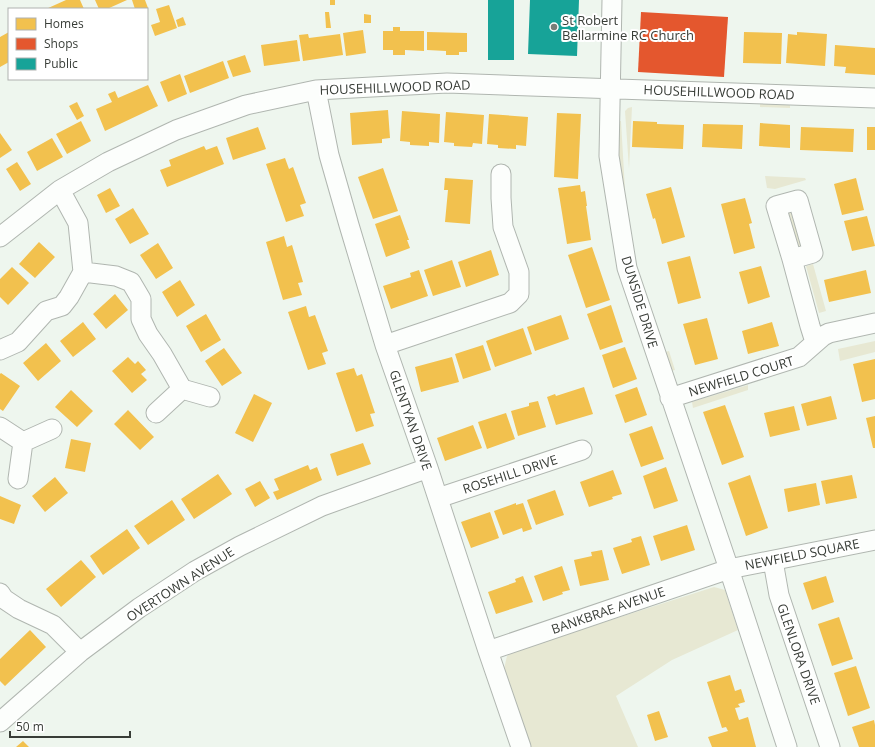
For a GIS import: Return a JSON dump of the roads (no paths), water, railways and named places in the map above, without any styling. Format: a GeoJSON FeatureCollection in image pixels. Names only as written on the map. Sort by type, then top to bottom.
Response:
{"type":"FeatureCollection","features":[{"type":"Feature","properties":{"kind":"street","name":"DUNSIDE DRIVE"},"geometry":{"type":"LineString","coordinates":[[612,0],[609,89],[609,156],[627,268],[728,569]]}},
{"type":"Feature","properties":{"kind":"street","name":"HOUSEHILLWOOD ROAD"},"geometry":{"type":"LineString","coordinates":[[0,237],[60,190],[108,162],[176,130],[246,105],[316,90],[447,83],[875,98]]}},
{"type":"Feature","properties":{"kind":"street","name":"GLENTYAN DRIVE"},"geometry":{"type":"LineString","coordinates":[[316,90],[329,155],[385,345],[428,468],[521,747]]}},
{"type":"Feature","properties":{"kind":"street"},"geometry":{"type":"LineString","coordinates":[[385,345],[510,303],[519,294],[519,272],[502,227],[501,174]]}},
{"type":"Feature","properties":{"kind":"street"},"geometry":{"type":"LineString","coordinates":[[0,350],[18,342],[46,311],[62,306],[69,297],[83,272],[78,223],[60,190]]}},
{"type":"Feature","properties":{"kind":"street"},"geometry":{"type":"LineString","coordinates":[[792,259],[810,326],[816,342]]}},
{"type":"Feature","properties":{"kind":"street"},"geometry":{"type":"LineString","coordinates":[[83,272],[116,276],[131,282],[141,299],[141,319],[148,334],[162,354],[182,389],[210,397]]}},
{"type":"Feature","properties":{"kind":"street","name":"NEWFIELD COURT"},"geometry":{"type":"LineString","coordinates":[[670,398],[799,357],[823,336],[829,333],[875,323]]}},
{"type":"Feature","properties":{"kind":"street"},"geometry":{"type":"LineString","coordinates":[[156,413],[182,389]]}},
{"type":"Feature","properties":{"kind":"street"},"geometry":{"type":"LineString","coordinates":[[0,427],[23,442]]}},
{"type":"Feature","properties":{"kind":"street"},"geometry":{"type":"LineString","coordinates":[[23,442],[52,429]]}},
{"type":"Feature","properties":{"kind":"street"},"geometry":{"type":"LineString","coordinates":[[18,479],[23,442]]}},
{"type":"Feature","properties":{"kind":"street","name":"ROSEHILL DRIVE"},"geometry":{"type":"LineString","coordinates":[[438,498],[582,450]]}},
{"type":"Feature","properties":{"kind":"street","name":"OVERTOWN AVENUE"},"geometry":{"type":"LineString","coordinates":[[0,722],[80,652],[139,608],[195,571],[240,546],[322,506],[428,468]]}},
{"type":"Feature","properties":{"kind":"street","name":"NEWFIELD SQUARE"},"geometry":{"type":"LineString","coordinates":[[728,569],[875,540]]}},
{"type":"Feature","properties":{"kind":"street","name":"GLENLORA DRIVE"},"geometry":{"type":"LineString","coordinates":[[773,560],[779,595],[830,747]]}},
{"type":"Feature","properties":{"kind":"street"},"geometry":{"type":"LineString","coordinates":[[728,569],[787,747]]}},
{"type":"Feature","properties":{"kind":"street","name":"BANKBRAE AVENUE"},"geometry":{"type":"LineString","coordinates":[[488,651],[728,569]]}},
{"type":"Feature","properties":{"kind":"street"},"geometry":{"type":"LineString","coordinates":[[0,593],[4,599],[19,609],[53,625],[80,652]]}},
{"type":"Feature","properties":{"kind":"place","name":"St Robert Bellarmine RC Church"},"geometry":{"type":"Point","coordinates":[554,27]}}]}
